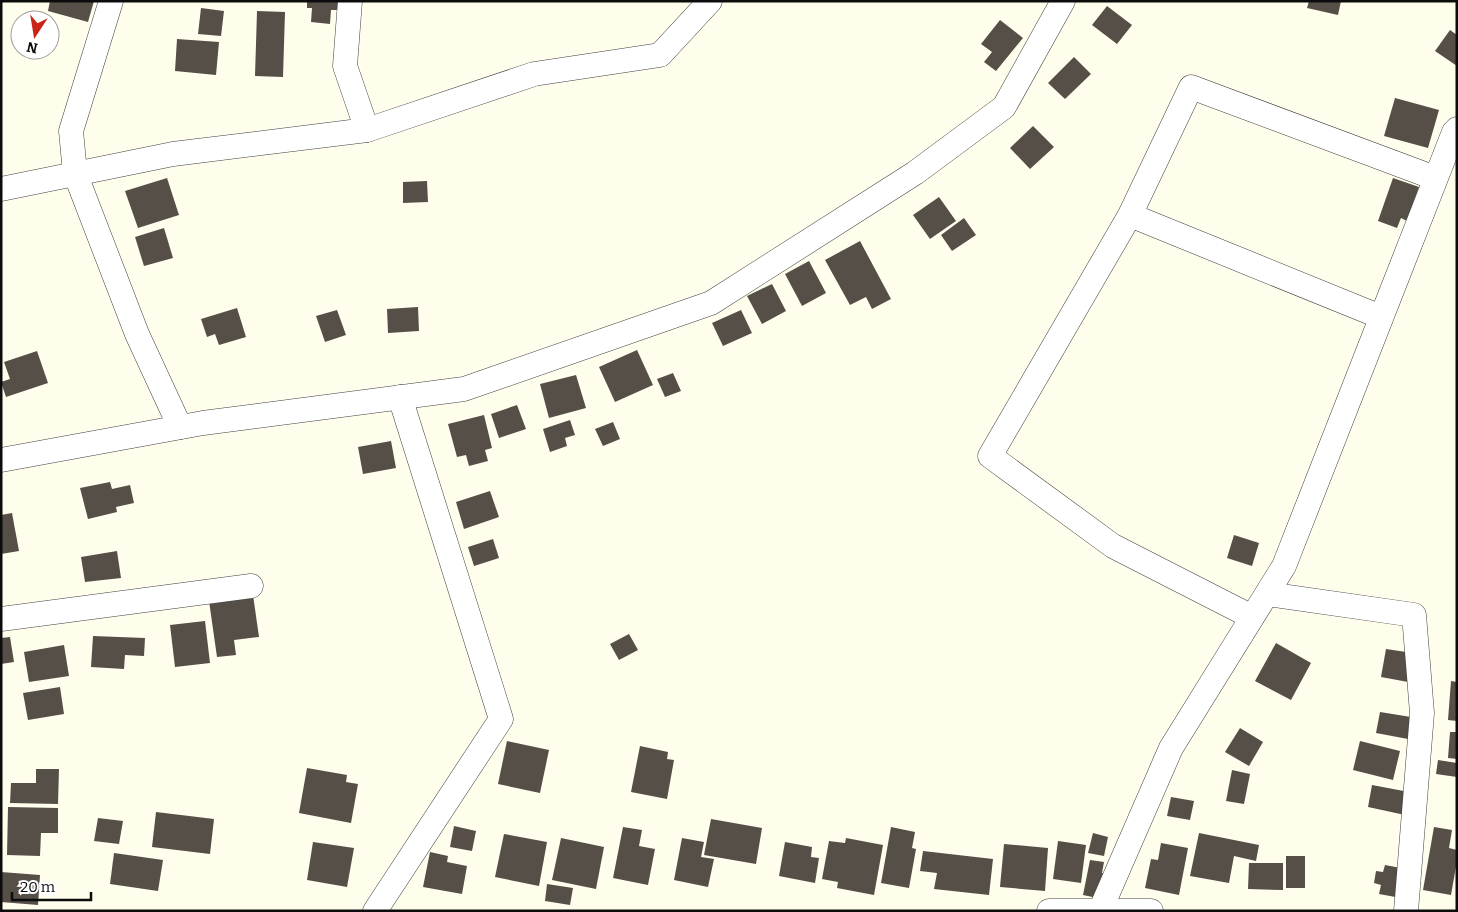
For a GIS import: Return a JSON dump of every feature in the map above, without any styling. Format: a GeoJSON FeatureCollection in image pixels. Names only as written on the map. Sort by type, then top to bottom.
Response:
{"type":"FeatureCollection","features":[{"type":"Feature","properties":{"kind":"street"},"geometry":{"type":"LineString","coordinates":[[111,1],[71,131],[75,173],[137,334],[180,427]]}},
{"type":"Feature","properties":{"kind":"street"},"geometry":{"type":"LineString","coordinates":[[350,1],[345,66],[367,130]]}},
{"type":"Feature","properties":{"kind":"street"},"geometry":{"type":"LineString","coordinates":[[1,189],[173,154],[367,130],[534,74],[660,55],[710,1]]}},
{"type":"Feature","properties":{"kind":"street"},"geometry":{"type":"LineString","coordinates":[[1,460],[180,427],[464,389],[711,303],[915,173],[1004,107],[1063,1]]}},
{"type":"Feature","properties":{"kind":"street"},"geometry":{"type":"LineString","coordinates":[[1252,617],[1113,546],[990,456],[1130,215],[1192,87],[1435,178]]}},
{"type":"Feature","properties":{"kind":"street"},"geometry":{"type":"LineString","coordinates":[[1100,910],[1171,748],[1284,566],[1435,178],[1454,132],[1457,129]]}},
{"type":"Feature","properties":{"kind":"street"},"geometry":{"type":"LineString","coordinates":[[1130,215],[1381,317]]}},
{"type":"Feature","properties":{"kind":"street"},"geometry":{"type":"LineString","coordinates":[[375,911],[501,719],[400,397]]}},
{"type":"Feature","properties":{"kind":"street"},"geometry":{"type":"LineString","coordinates":[[1,619],[251,586]]}},
{"type":"Feature","properties":{"kind":"street"},"geometry":{"type":"LineString","coordinates":[[1266,594],[1414,615],[1422,714],[1406,911]]}},
{"type":"Feature","properties":{"kind":"street"},"geometry":{"type":"LineString","coordinates":[[1049,911],[1151,911]]}},
{"type":"Feature","properties":{"kind":"building"},"geometry":{"type":"Polygon","coordinates":[[[50,1],[94,1],[88,22],[60,14],[60,10],[48,10],[50,1]]]}},
{"type":"Feature","properties":{"kind":"building"},"geometry":{"type":"Polygon","coordinates":[[[307,1],[340,1],[339,10],[331,10],[330,24],[311,22],[312,8],[307,8],[307,1]]]}},
{"type":"Feature","properties":{"kind":"building"},"geometry":{"type":"Polygon","coordinates":[[[1309,1],[1341,1],[1338,15],[1307,8],[1309,1]]]}},
{"type":"Feature","properties":{"kind":"building"},"geometry":{"type":"Polygon","coordinates":[[[1107,6],[1132,25],[1117,44],[1092,25],[1107,6]]]}},
{"type":"Feature","properties":{"kind":"building"},"geometry":{"type":"Polygon","coordinates":[[[201,8],[224,11],[221,36],[198,34],[201,8]]]}},
{"type":"Feature","properties":{"kind":"building"},"geometry":{"type":"Polygon","coordinates":[[[257,11],[285,12],[283,77],[255,76],[257,11]]]}},
{"type":"Feature","properties":{"kind":"building"},"geometry":{"type":"Polygon","coordinates":[[[1000,20],[1023,38],[996,71],[984,62],[992,52],[981,44],[1000,20]]]}},
{"type":"Feature","properties":{"kind":"building"},"geometry":{"type":"Polygon","coordinates":[[[1450,30],[1457,35],[1457,66],[1435,51],[1450,30]]]}},
{"type":"Feature","properties":{"kind":"building"},"geometry":{"type":"Polygon","coordinates":[[[177,39],[219,42],[216,75],[175,71],[177,39]]]}},
{"type":"Feature","properties":{"kind":"building"},"geometry":{"type":"Polygon","coordinates":[[[1074,57],[1091,74],[1065,99],[1048,83],[1074,57]]]}},
{"type":"Feature","properties":{"kind":"building"},"geometry":{"type":"Polygon","coordinates":[[[1395,98],[1439,110],[1428,148],[1384,136],[1395,98]]]}},
{"type":"Feature","properties":{"kind":"building"},"geometry":{"type":"Polygon","coordinates":[[[1033,126],[1054,147],[1030,169],[1010,148],[1033,126]]]}},
{"type":"Feature","properties":{"kind":"building"},"geometry":{"type":"Polygon","coordinates":[[[167,178],[179,215],[138,228],[125,191],[167,178]]]}},
{"type":"Feature","properties":{"kind":"building"},"geometry":{"type":"Polygon","coordinates":[[[1393,178],[1419,187],[1407,221],[1401,218],[1397,228],[1378,221],[1393,178]]]}},
{"type":"Feature","properties":{"kind":"building"},"geometry":{"type":"Polygon","coordinates":[[[427,181],[428,202],[403,203],[403,182],[427,181]]]}},
{"type":"Feature","properties":{"kind":"building"},"geometry":{"type":"Polygon","coordinates":[[[939,197],[956,221],[930,239],[913,215],[939,197]]]}},
{"type":"Feature","properties":{"kind":"building"},"geometry":{"type":"Polygon","coordinates":[[[964,218],[976,235],[952,251],[941,235],[964,218]]]}},
{"type":"Feature","properties":{"kind":"building"},"geometry":{"type":"Polygon","coordinates":[[[164,228],[173,258],[144,266],[135,237],[164,228]]]}},
{"type":"Feature","properties":{"kind":"building"},"geometry":{"type":"Polygon","coordinates":[[[860,241],[891,299],[872,309],[866,297],[850,305],[825,260],[860,241]]]}},
{"type":"Feature","properties":{"kind":"building"},"geometry":{"type":"Polygon","coordinates":[[[809,261],[826,293],[802,306],[785,274],[809,261]]]}},
{"type":"Feature","properties":{"kind":"building"},"geometry":{"type":"Polygon","coordinates":[[[772,284],[786,311],[762,324],[747,296],[772,284]]]}},
{"type":"Feature","properties":{"kind":"building"},"geometry":{"type":"Polygon","coordinates":[[[418,307],[419,331],[388,333],[387,309],[418,307]]]}},
{"type":"Feature","properties":{"kind":"building"},"geometry":{"type":"Polygon","coordinates":[[[237,308],[246,337],[219,345],[215,334],[207,337],[201,319],[237,308]]]}},
{"type":"Feature","properties":{"kind":"building"},"geometry":{"type":"Polygon","coordinates":[[[337,310],[346,335],[325,342],[316,316],[337,310]]]}},
{"type":"Feature","properties":{"kind":"building"},"geometry":{"type":"Polygon","coordinates":[[[741,310],[752,333],[723,346],[712,323],[741,310]]]}},
{"type":"Feature","properties":{"kind":"building"},"geometry":{"type":"Polygon","coordinates":[[[637,350],[653,385],[615,402],[599,367],[637,350]]]}},
{"type":"Feature","properties":{"kind":"building"},"geometry":{"type":"Polygon","coordinates":[[[37,351],[48,383],[6,397],[1,382],[10,379],[4,362],[37,351]]]}},
{"type":"Feature","properties":{"kind":"building"},"geometry":{"type":"Polygon","coordinates":[[[673,373],[681,391],[665,397],[657,379],[673,373]]]}},
{"type":"Feature","properties":{"kind":"building"},"geometry":{"type":"Polygon","coordinates":[[[576,375],[586,408],[549,418],[540,384],[576,375]]]}},
{"type":"Feature","properties":{"kind":"building"},"geometry":{"type":"Polygon","coordinates":[[[517,405],[526,429],[499,438],[491,414],[517,405]]]}},
{"type":"Feature","properties":{"kind":"building"},"geometry":{"type":"Polygon","coordinates":[[[484,415],[492,448],[485,450],[488,461],[469,466],[466,455],[457,457],[448,424],[484,415]]]}},
{"type":"Feature","properties":{"kind":"building"},"geometry":{"type":"Polygon","coordinates":[[[570,420],[575,435],[565,438],[567,446],[550,452],[543,429],[570,420]]]}},
{"type":"Feature","properties":{"kind":"building"},"geometry":{"type":"Polygon","coordinates":[[[613,422],[620,439],[603,446],[595,429],[613,422]]]}},
{"type":"Feature","properties":{"kind":"building"},"geometry":{"type":"Polygon","coordinates":[[[391,441],[396,468],[363,474],[358,447],[391,441]]]}},
{"type":"Feature","properties":{"kind":"building"},"geometry":{"type":"Polygon","coordinates":[[[110,482],[112,489],[130,485],[134,503],[116,507],[117,512],[88,519],[80,488],[110,482]]]}},
{"type":"Feature","properties":{"kind":"building"},"geometry":{"type":"Polygon","coordinates":[[[490,491],[499,517],[464,529],[456,502],[490,491]]]}},
{"type":"Feature","properties":{"kind":"building"},"geometry":{"type":"Polygon","coordinates":[[[12,513],[19,551],[1,554],[1,515],[12,513]]]}},
{"type":"Feature","properties":{"kind":"building"},"geometry":{"type":"Polygon","coordinates":[[[1234,535],[1259,543],[1252,566],[1227,558],[1234,535]]]}},
{"type":"Feature","properties":{"kind":"building"},"geometry":{"type":"Polygon","coordinates":[[[493,539],[499,558],[474,566],[468,547],[493,539]]]}},
{"type":"Feature","properties":{"kind":"building"},"geometry":{"type":"Polygon","coordinates":[[[117,551],[121,578],[85,582],[81,557],[117,551]]]}},
{"type":"Feature","properties":{"kind":"building"},"geometry":{"type":"Polygon","coordinates":[[[253,595],[259,637],[234,640],[236,655],[217,657],[209,601],[253,595]]]}},
{"type":"Feature","properties":{"kind":"building"},"geometry":{"type":"Polygon","coordinates":[[[205,621],[210,663],[175,667],[170,625],[205,621]]]}},
{"type":"Feature","properties":{"kind":"building"},"geometry":{"type":"Polygon","coordinates":[[[629,634],[638,650],[619,660],[610,644],[629,634]]]}},
{"type":"Feature","properties":{"kind":"building"},"geometry":{"type":"Polygon","coordinates":[[[93,636],[145,638],[144,656],[125,655],[124,669],[91,667],[93,636]]]}},
{"type":"Feature","properties":{"kind":"building"},"geometry":{"type":"Polygon","coordinates":[[[10,637],[14,662],[1,664],[1,638],[10,637]]]}},
{"type":"Feature","properties":{"kind":"building"},"geometry":{"type":"Polygon","coordinates":[[[1276,643],[1311,663],[1291,700],[1255,681],[1276,643]]]}},
{"type":"Feature","properties":{"kind":"building"},"geometry":{"type":"Polygon","coordinates":[[[64,645],[69,676],[29,682],[24,652],[64,645]]]}},
{"type":"Feature","properties":{"kind":"building"},"geometry":{"type":"Polygon","coordinates":[[[1386,649],[1413,653],[1408,682],[1381,677],[1386,649]]]}},
{"type":"Feature","properties":{"kind":"building"},"geometry":{"type":"Polygon","coordinates":[[[1451,681],[1457,682],[1457,721],[1448,720],[1451,681]]]}},
{"type":"Feature","properties":{"kind":"building"},"geometry":{"type":"Polygon","coordinates":[[[60,687],[64,714],[28,720],[23,693],[60,687]]]}},
{"type":"Feature","properties":{"kind":"building"},"geometry":{"type":"Polygon","coordinates":[[[1380,712],[1411,717],[1408,739],[1376,733],[1380,712]]]}},
{"type":"Feature","properties":{"kind":"building"},"geometry":{"type":"Polygon","coordinates":[[[1240,728],[1263,742],[1249,766],[1225,752],[1240,728]]]}},
{"type":"Feature","properties":{"kind":"building"},"geometry":{"type":"Polygon","coordinates":[[[1450,732],[1457,732],[1457,759],[1448,758],[1450,732]]]}},
{"type":"Feature","properties":{"kind":"building"},"geometry":{"type":"Polygon","coordinates":[[[507,741],[549,750],[540,793],[498,784],[507,741]]]}},
{"type":"Feature","properties":{"kind":"building"},"geometry":{"type":"Polygon","coordinates":[[[1360,741],[1400,751],[1393,780],[1353,770],[1360,741]]]}},
{"type":"Feature","properties":{"kind":"building"},"geometry":{"type":"Polygon","coordinates":[[[640,746],[668,752],[667,759],[674,760],[667,799],[631,792],[640,746]]]}},
{"type":"Feature","properties":{"kind":"building"},"geometry":{"type":"Polygon","coordinates":[[[1438,760],[1457,763],[1457,777],[1436,774],[1438,760]]]}},
{"type":"Feature","properties":{"kind":"building"},"geometry":{"type":"Polygon","coordinates":[[[307,768],[347,775],[346,782],[358,784],[351,823],[299,813],[307,768]]]}},
{"type":"Feature","properties":{"kind":"building"},"geometry":{"type":"Polygon","coordinates":[[[36,769],[59,769],[58,804],[10,803],[11,783],[36,783],[36,769]]]}},
{"type":"Feature","properties":{"kind":"building"},"geometry":{"type":"Polygon","coordinates":[[[1232,770],[1250,774],[1244,804],[1226,801],[1232,770]]]}},
{"type":"Feature","properties":{"kind":"building"},"geometry":{"type":"Polygon","coordinates":[[[1372,785],[1409,792],[1405,815],[1368,807],[1372,785]]]}},
{"type":"Feature","properties":{"kind":"building"},"geometry":{"type":"Polygon","coordinates":[[[1171,797],[1194,801],[1190,820],[1167,816],[1171,797]]]}},
{"type":"Feature","properties":{"kind":"building"},"geometry":{"type":"Polygon","coordinates":[[[8,807],[58,808],[58,833],[41,833],[40,856],[7,855],[8,807]]]}},
{"type":"Feature","properties":{"kind":"building"},"geometry":{"type":"Polygon","coordinates":[[[156,812],[214,819],[210,854],[152,847],[156,812]]]}},
{"type":"Feature","properties":{"kind":"building"},"geometry":{"type":"Polygon","coordinates":[[[98,818],[123,821],[119,844],[94,841],[98,818]]]}},
{"type":"Feature","properties":{"kind":"building"},"geometry":{"type":"Polygon","coordinates":[[[711,819],[762,828],[756,864],[704,855],[711,819]]]}},
{"type":"Feature","properties":{"kind":"building"},"geometry":{"type":"Polygon","coordinates":[[[454,826],[476,831],[472,851],[450,847],[454,826]]]}},
{"type":"Feature","properties":{"kind":"building"},"geometry":{"type":"Polygon","coordinates":[[[623,827],[642,830],[639,846],[655,849],[648,885],[613,878],[623,827]]]}},
{"type":"Feature","properties":{"kind":"building"},"geometry":{"type":"Polygon","coordinates":[[[891,827],[915,832],[912,848],[916,849],[909,888],[881,883],[891,827]]]}},
{"type":"Feature","properties":{"kind":"building"},"geometry":{"type":"Polygon","coordinates":[[[1434,827],[1452,830],[1449,848],[1457,850],[1451,895],[1423,890],[1434,827]]]}},
{"type":"Feature","properties":{"kind":"building"},"geometry":{"type":"Polygon","coordinates":[[[1093,833],[1108,837],[1104,856],[1088,853],[1093,833]]]}},
{"type":"Feature","properties":{"kind":"building"},"geometry":{"type":"Polygon","coordinates":[[[1199,833],[1259,845],[1256,861],[1234,856],[1229,883],[1190,876],[1199,833]]]}},
{"type":"Feature","properties":{"kind":"building"},"geometry":{"type":"Polygon","coordinates":[[[504,834],[547,842],[539,886],[495,877],[504,834]]]}},
{"type":"Feature","properties":{"kind":"building"},"geometry":{"type":"Polygon","coordinates":[[[561,838],[604,847],[596,889],[552,880],[561,838]]]}},
{"type":"Feature","properties":{"kind":"building"},"geometry":{"type":"Polygon","coordinates":[[[682,838],[704,842],[701,857],[714,859],[708,887],[674,880],[682,838]]]}},
{"type":"Feature","properties":{"kind":"building"},"geometry":{"type":"Polygon","coordinates":[[[846,838],[883,845],[874,895],[837,888],[838,882],[822,879],[829,841],[845,843],[846,838]]]}},
{"type":"Feature","properties":{"kind":"building"},"geometry":{"type":"Polygon","coordinates":[[[1058,841],[1086,845],[1081,883],[1053,879],[1058,841]]]}},
{"type":"Feature","properties":{"kind":"building"},"geometry":{"type":"Polygon","coordinates":[[[313,842],[354,848],[347,887],[307,880],[313,842]]]}},
{"type":"Feature","properties":{"kind":"building"},"geometry":{"type":"Polygon","coordinates":[[[785,842],[812,847],[811,857],[819,858],[815,883],[779,876],[785,842]]]}},
{"type":"Feature","properties":{"kind":"building"},"geometry":{"type":"Polygon","coordinates":[[[1161,843],[1188,848],[1179,895],[1145,888],[1151,859],[1158,860],[1161,843]]]}},
{"type":"Feature","properties":{"kind":"building"},"geometry":{"type":"Polygon","coordinates":[[[1004,844],[1048,848],[1045,891],[1000,887],[1004,844]]]}},
{"type":"Feature","properties":{"kind":"building"},"geometry":{"type":"Polygon","coordinates":[[[923,851],[993,859],[989,895],[934,889],[937,873],[920,871],[923,851]]]}},
{"type":"Feature","properties":{"kind":"building"},"geometry":{"type":"Polygon","coordinates":[[[430,852],[448,856],[447,862],[467,866],[462,894],[423,887],[430,852]]]}},
{"type":"Feature","properties":{"kind":"building"},"geometry":{"type":"Polygon","coordinates":[[[114,853],[163,860],[158,891],[110,884],[114,853]]]}},
{"type":"Feature","properties":{"kind":"building"},"geometry":{"type":"Polygon","coordinates":[[[1286,856],[1305,856],[1305,888],[1286,888],[1286,856]]]}},
{"type":"Feature","properties":{"kind":"building"},"geometry":{"type":"Polygon","coordinates":[[[1090,860],[1104,862],[1102,873],[1107,874],[1102,899],[1083,895],[1090,860]]]}},
{"type":"Feature","properties":{"kind":"building"},"geometry":{"type":"Polygon","coordinates":[[[1249,863],[1283,863],[1283,890],[1248,889],[1249,863]]]}},
{"type":"Feature","properties":{"kind":"building"},"geometry":{"type":"Polygon","coordinates":[[[1385,865],[1406,869],[1401,898],[1379,894],[1381,885],[1374,883],[1376,871],[1383,872],[1385,865]]]}},
{"type":"Feature","properties":{"kind":"building"},"geometry":{"type":"Polygon","coordinates":[[[1,872],[40,875],[38,905],[1,902],[1,872]]]}},
{"type":"Feature","properties":{"kind":"building"},"geometry":{"type":"Polygon","coordinates":[[[547,884],[573,888],[570,905],[545,901],[547,884]]]}}]}
